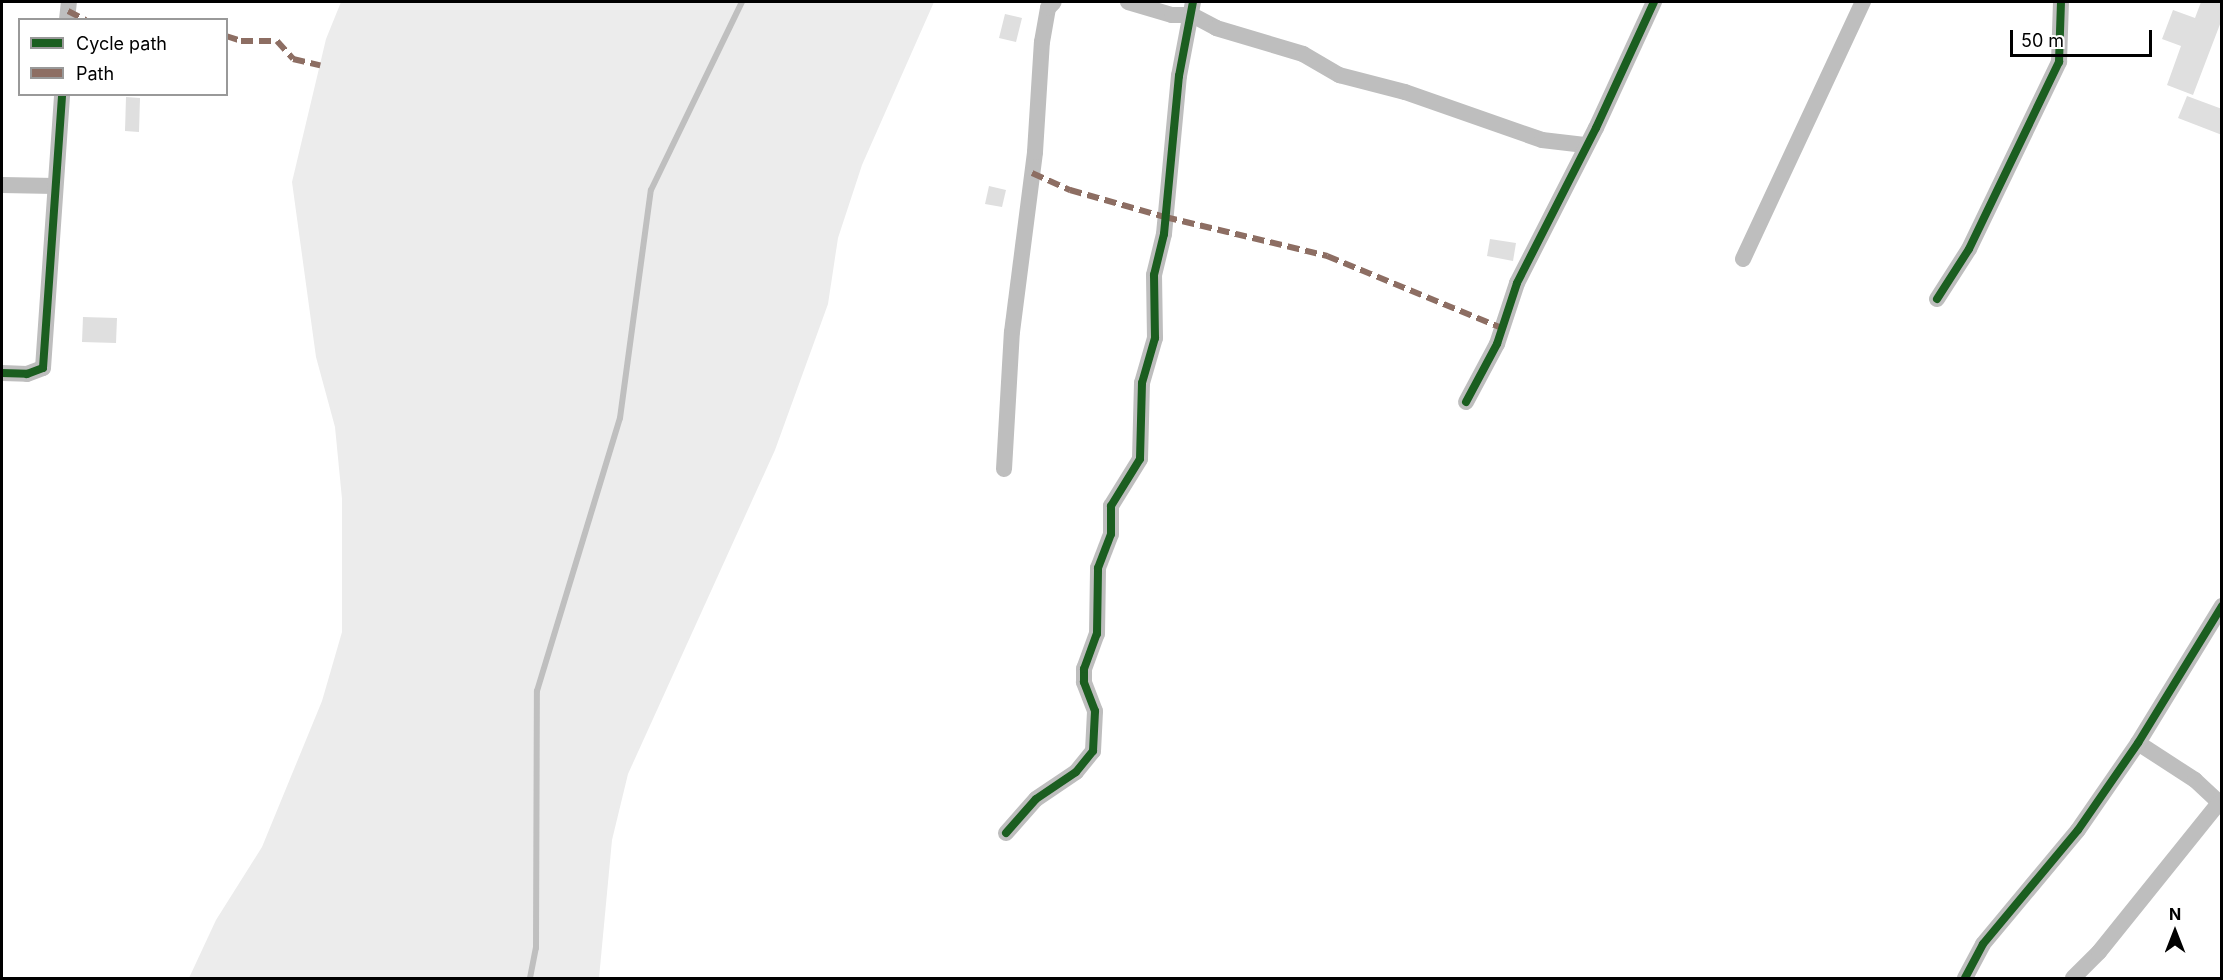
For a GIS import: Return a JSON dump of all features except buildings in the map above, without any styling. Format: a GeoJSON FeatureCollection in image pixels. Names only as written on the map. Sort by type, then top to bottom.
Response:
{"type":"FeatureCollection","features":[{"type":"Feature","properties":{"kind":"street"},"geometry":{"type":"LineString","coordinates":[[67,18],[69,2]]}},
{"type":"Feature","properties":{"kind":"street"},"geometry":{"type":"LineString","coordinates":[[1004,469],[1011,352],[1035,152],[1042,42],[1048,8],[1054,2]]}},
{"type":"Feature","properties":{"kind":"street"},"geometry":{"type":"LineString","coordinates":[[1128,2],[1172,15],[1192,8]]}},
{"type":"Feature","properties":{"kind":"street"},"geometry":{"type":"LineString","coordinates":[[1466,402],[1497,344],[1517,283],[1654,2]]}},
{"type":"Feature","properties":{"kind":"street"},"geometry":{"type":"LineString","coordinates":[[1743,259],[1863,2]]}},
{"type":"Feature","properties":{"kind":"street"},"geometry":{"type":"LineString","coordinates":[[1936,298],[1969,249],[2059,62],[2061,2]]}},
{"type":"Feature","properties":{"kind":"street"},"geometry":{"type":"LineString","coordinates":[[1192,8],[1216,28],[1303,54],[1339,75],[1406,92],[1542,140],[1586,145]]}},
{"type":"Feature","properties":{"kind":"street"},"geometry":{"type":"LineString","coordinates":[[1006,833],[1036,799],[1076,771],[1093,751],[1095,711],[1084,682],[1084,669],[1097,634],[1098,568],[1111,534],[1112,506],[1140,459],[1142,382],[1155,338],[1154,275],[1164,234],[1179,76],[1192,8]]}},
{"type":"Feature","properties":{"kind":"street"},"geometry":{"type":"LineString","coordinates":[[2,373],[27,374],[43,368],[62,96]]}},
{"type":"Feature","properties":{"kind":"street"},"geometry":{"type":"LineString","coordinates":[[2,185],[55,186]]}},
{"type":"Feature","properties":{"kind":"street"},"geometry":{"type":"LineString","coordinates":[[1965,978],[1983,944],[2078,830],[2138,743],[2222,606]]}},
{"type":"Feature","properties":{"kind":"street"},"geometry":{"type":"LineString","coordinates":[[2073,978],[2099,952],[2220,804],[2195,780],[2138,743]]}},
{"type":"Feature","properties":{"kind":"shaded area"},"geometry":{"type":"Polygon","coordinates":[[[341,2],[934,2],[862,165],[838,238],[828,304],[775,450],[628,774],[612,840],[599,978],[189,978],[216,920],[262,847],[322,701],[342,632],[342,499],[335,427],[316,357],[292,182],[326,39],[341,2]]]}},
{"type":"Feature","properties":{"kind":"waterway"},"geometry":{"type":"LineString","coordinates":[[530,978],[536,948],[537,691],[620,418],[651,190],[742,2]]}},
{"type":"Feature","properties":{"kind":"marked path"},"geometry":{"type":"LineString","coordinates":[[68,11],[82,18]]}},
{"type":"Feature","properties":{"kind":"marked path"},"geometry":{"type":"LineString","coordinates":[[228,37],[241,41],[277,41],[293,59],[320,65]]}},
{"type":"Feature","properties":{"kind":"marked path"},"geometry":{"type":"LineString","coordinates":[[1032,173],[1070,190],[1165,217],[1327,256],[1502,328]]}},
{"type":"Feature","properties":{"kind":"cycle path"},"geometry":{"type":"LineString","coordinates":[[1006,833],[1036,799],[1076,772],[1093,751],[1095,711],[1084,682],[1084,669],[1097,634],[1098,568],[1111,534],[1111,506],[1140,459],[1142,383],[1155,338],[1154,275],[1164,234],[1179,76],[1193,2]]}},
{"type":"Feature","properties":{"kind":"cycle path"},"geometry":{"type":"LineString","coordinates":[[1466,402],[1497,344],[1517,283],[1596,128],[1654,2]]}},
{"type":"Feature","properties":{"kind":"cycle path"},"geometry":{"type":"LineString","coordinates":[[1937,299],[1969,249],[2059,62],[2061,2]]}},
{"type":"Feature","properties":{"kind":"cycle path"},"geometry":{"type":"LineString","coordinates":[[2,373],[27,374],[43,368],[62,96]]}},
{"type":"Feature","properties":{"kind":"cycle path"},"geometry":{"type":"LineString","coordinates":[[1965,978],[1983,944],[2078,830],[2138,743],[2222,606]]}}]}
